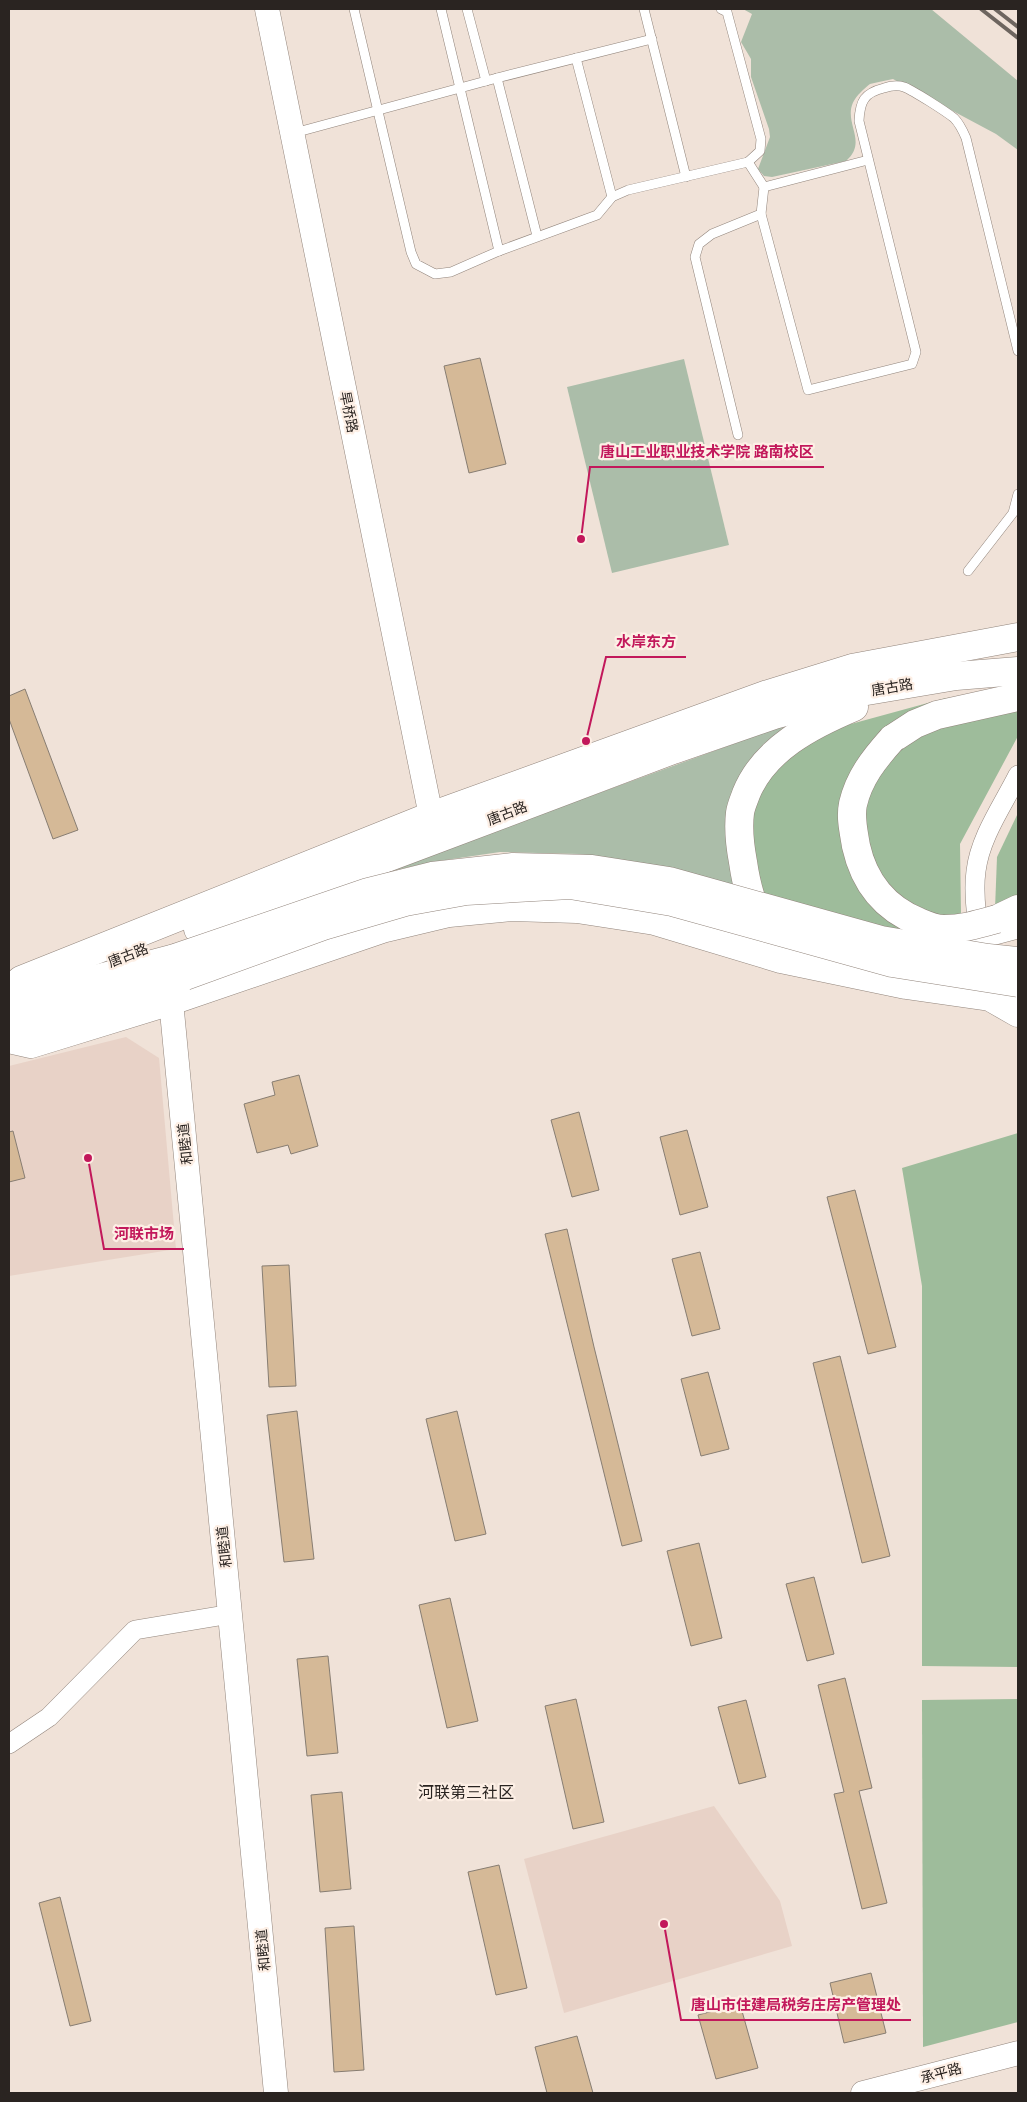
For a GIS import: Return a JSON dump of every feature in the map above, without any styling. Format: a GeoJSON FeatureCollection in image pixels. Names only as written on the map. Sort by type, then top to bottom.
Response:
{"type":"FeatureCollection","features":[{"type":"Feature","properties":{"kind":"main road"},"geometry":{"type":"LineString","coordinates":[[9,991],[21,980],[431,816],[759,698],[852,668],[1018,638]]}},
{"type":"Feature","properties":{"kind":"main road","name":"唐古路"},"geometry":{"type":"LineString","coordinates":[[9,1028],[65,1010],[175,959],[673,750],[765,718],[855,693],[941,678],[1018,671]]}},
{"type":"Feature","properties":{"kind":"main road"},"geometry":{"type":"LineString","coordinates":[[781,959],[757,915],[745,873],[739,839],[740,811],[748,789],[761,767],[782,747],[811,727],[853,708],[941,678]]}},
{"type":"Feature","properties":{"kind":"main road"},"geometry":{"type":"LineString","coordinates":[[1018,697],[937,715],[915,724],[892,739],[871,763],[861,782],[853,806],[852,827],[860,862],[869,882],[880,897],[903,915],[942,929],[970,927],[997,919],[1018,908]]}},
{"type":"Feature","properties":{"kind":"main road"},"geometry":{"type":"LineString","coordinates":[[9,1001],[175,959],[368,892],[432,876],[513,867],[592,869],[669,881],[881,940],[988,958],[1018,961]]}},
{"type":"Feature","properties":{"kind":"main road","name":"唐古路"},"geometry":{"type":"LineString","coordinates":[[175,959],[323,926],[405,902],[466,891],[570,885],[672,902],[892,963],[1018,983]]}},
{"type":"Feature","properties":{"kind":"main road"},"geometry":{"type":"LineString","coordinates":[[9,1040],[31,1044],[171,1001],[382,929],[449,913],[512,907],[576,909],[655,921],[781,959],[906,985],[990,997],[1018,1013]]}},
{"type":"Feature","properties":{"kind":"street","name":"旱桥路"},"geometry":{"type":"LineString","coordinates":[[267,9],[431,816]]}},
{"type":"Feature","properties":{"kind":"street"},"geometry":{"type":"LineString","coordinates":[[990,997],[980,939],[976,870],[984,843],[1018,776]]}},
{"type":"Feature","properties":{"kind":"street"},"geometry":{"type":"LineString","coordinates":[[980,939],[1018,929]]}},
{"type":"Feature","properties":{"kind":"street","name":"和睦道"},"geometry":{"type":"LineString","coordinates":[[171,1001],[276,2093]]}},
{"type":"Feature","properties":{"kind":"street"},"geometry":{"type":"LineString","coordinates":[[9,1744],[49,1717],[135,1630],[231,1614]]}},
{"type":"Feature","properties":{"kind":"street","name":"承平路"},"geometry":{"type":"LineString","coordinates":[[863,2093],[1018,2053]]}},
{"type":"Feature","properties":{"kind":"lane"},"geometry":{"type":"LineString","coordinates":[[354,9],[411,252],[416,264],[435,274],[451,272],[537,236],[597,215],[612,197],[628,190],[748,162],[760,151],[761,139],[727,12],[721,9]]}},
{"type":"Feature","properties":{"kind":"lane"},"geometry":{"type":"LineString","coordinates":[[440,9],[461,88],[499,251]]}},
{"type":"Feature","properties":{"kind":"lane"},"geometry":{"type":"LineString","coordinates":[[467,9],[486,81]]}},
{"type":"Feature","properties":{"kind":"lane"},"geometry":{"type":"LineString","coordinates":[[644,9],[686,176]]}},
{"type":"Feature","properties":{"kind":"lane"},"geometry":{"type":"LineString","coordinates":[[292,133],[652,39]]}},
{"type":"Feature","properties":{"kind":"lane"},"geometry":{"type":"LineString","coordinates":[[576,58],[612,197]]}},
{"type":"Feature","properties":{"kind":"lane"},"geometry":{"type":"LineString","coordinates":[[497,78],[537,236]]}},
{"type":"Feature","properties":{"kind":"lane"},"geometry":{"type":"LineString","coordinates":[[748,162],[764,187],[761,214],[808,390],[912,364],[916,352],[859,121],[860,108],[865,98],[873,91],[902,86],[953,118],[961,127],[966,138],[1018,351]]}},
{"type":"Feature","properties":{"kind":"lane"},"geometry":{"type":"LineString","coordinates":[[764,187],[868,160]]}},
{"type":"Feature","properties":{"kind":"lane"},"geometry":{"type":"LineString","coordinates":[[738,436],[696,257],[699,244],[712,234],[761,214]]}},
{"type":"Feature","properties":{"kind":"lane"},"geometry":{"type":"LineString","coordinates":[[968,571],[1014,513],[1018,494]]}},
{"type":"Feature","properties":{"kind":"shaded area"},"geometry":{"type":"Polygon","coordinates":[[[126,1037],[159,1058],[176,1249],[9,1276],[9,1066],[126,1037]]]}},
{"type":"Feature","properties":{"kind":"shaded area"},"geometry":{"type":"Polygon","coordinates":[[[714,1806],[780,1901],[792,1946],[564,2013],[524,1859],[714,1806]]]}},
{"type":"Feature","properties":{"kind":"green space"},"geometry":{"type":"Polygon","coordinates":[[[743,9],[931,9],[1018,81],[1018,150],[996,134],[893,79],[870,84],[854,101],[851,119],[856,144],[853,153],[846,161],[772,177],[764,176],[758,169],[770,137],[769,129],[751,77],[751,59],[741,42],[752,14],[743,9]]]}},
{"type":"Feature","properties":{"kind":"green space"},"geometry":{"type":"Polygon","coordinates":[[[684,359],[729,545],[612,573],[567,387],[684,359]]]}},
{"type":"Feature","properties":{"kind":"green space"},"geometry":{"type":"Polygon","coordinates":[[[1018,694],[1018,736],[960,844],[961,914],[946,936],[895,930],[757,892],[748,838],[763,772],[829,730],[946,698],[1018,694]]]}},
{"type":"Feature","properties":{"kind":"green space"},"geometry":{"type":"Polygon","coordinates":[[[788,724],[763,745],[751,759],[737,887],[635,863],[579,854],[500,852],[432,862],[374,875],[788,724]]]}},
{"type":"Feature","properties":{"kind":"green space"},"geometry":{"type":"Polygon","coordinates":[[[1018,813],[1018,894],[995,909],[997,857],[1018,813]]]}},
{"type":"Feature","properties":{"kind":"green space"},"geometry":{"type":"Polygon","coordinates":[[[1018,1133],[1018,1667],[922,1666],[922,1286],[902,1168],[1018,1133]]]}},
{"type":"Feature","properties":{"kind":"green space"},"geometry":{"type":"Polygon","coordinates":[[[1018,1699],[1018,2022],[923,2047],[922,1700],[1018,1699]]]}},
{"type":"Feature","properties":{"kind":"building"},"geometry":{"type":"Polygon","coordinates":[[[480,358],[506,464],[469,473],[444,366],[480,358]]]}},
{"type":"Feature","properties":{"kind":"building"},"geometry":{"type":"Polygon","coordinates":[[[25,689],[78,830],[53,839],[9,719],[9,696],[25,689]]]}},
{"type":"Feature","properties":{"kind":"building"},"geometry":{"type":"Polygon","coordinates":[[[299,1075],[318,1146],[291,1154],[288,1145],[257,1153],[244,1104],[275,1095],[272,1082],[299,1075]]]}},
{"type":"Feature","properties":{"kind":"building"},"geometry":{"type":"Polygon","coordinates":[[[579,1112],[599,1190],[572,1197],[551,1120],[579,1112]]]}},
{"type":"Feature","properties":{"kind":"building"},"geometry":{"type":"Polygon","coordinates":[[[687,1130],[708,1207],[680,1215],[660,1137],[687,1130]]]}},
{"type":"Feature","properties":{"kind":"building"},"geometry":{"type":"Polygon","coordinates":[[[13,1131],[25,1178],[9,1182],[9,1132],[13,1131]]]}},
{"type":"Feature","properties":{"kind":"building"},"geometry":{"type":"Polygon","coordinates":[[[855,1190],[896,1347],[868,1354],[827,1197],[855,1190]]]}},
{"type":"Feature","properties":{"kind":"building"},"geometry":{"type":"Polygon","coordinates":[[[567,1229],[642,1541],[622,1546],[545,1234],[567,1229]]]}},
{"type":"Feature","properties":{"kind":"building"},"geometry":{"type":"Polygon","coordinates":[[[700,1252],[720,1329],[692,1336],[672,1259],[700,1252]]]}},
{"type":"Feature","properties":{"kind":"building"},"geometry":{"type":"Polygon","coordinates":[[[289,1265],[296,1386],[269,1387],[262,1266],[289,1265]]]}},
{"type":"Feature","properties":{"kind":"building"},"geometry":{"type":"Polygon","coordinates":[[[840,1356],[890,1556],[862,1563],[813,1363],[840,1356]]]}},
{"type":"Feature","properties":{"kind":"building"},"geometry":{"type":"Polygon","coordinates":[[[708,1372],[729,1449],[701,1456],[681,1379],[708,1372]]]}},
{"type":"Feature","properties":{"kind":"building"},"geometry":{"type":"Polygon","coordinates":[[[297,1411],[314,1559],[284,1562],[267,1415],[297,1411]]]}},
{"type":"Feature","properties":{"kind":"building"},"geometry":{"type":"Polygon","coordinates":[[[457,1411],[486,1534],[455,1541],[426,1419],[457,1411]]]}},
{"type":"Feature","properties":{"kind":"building"},"geometry":{"type":"Polygon","coordinates":[[[699,1543],[722,1638],[691,1646],[667,1551],[699,1543]]]}},
{"type":"Feature","properties":{"kind":"building"},"geometry":{"type":"Polygon","coordinates":[[[814,1577],[834,1654],[807,1661],[786,1584],[814,1577]]]}},
{"type":"Feature","properties":{"kind":"building"},"geometry":{"type":"Polygon","coordinates":[[[450,1598],[478,1721],[447,1728],[419,1605],[450,1598]]]}},
{"type":"Feature","properties":{"kind":"building"},"geometry":{"type":"Polygon","coordinates":[[[328,1656],[338,1753],[307,1756],[297,1659],[328,1656]]]}},
{"type":"Feature","properties":{"kind":"building"},"geometry":{"type":"Polygon","coordinates":[[[845,1678],[872,1788],[859,1791],[887,1903],[862,1909],[834,1794],[844,1792],[818,1685],[845,1678]]]}},
{"type":"Feature","properties":{"kind":"building"},"geometry":{"type":"Polygon","coordinates":[[[576,1699],[604,1822],[573,1829],[545,1706],[576,1699]]]}},
{"type":"Feature","properties":{"kind":"building"},"geometry":{"type":"Polygon","coordinates":[[[746,1700],[766,1777],[739,1784],[718,1707],[746,1700]]]}},
{"type":"Feature","properties":{"kind":"building"},"geometry":{"type":"Polygon","coordinates":[[[342,1792],[351,1889],[320,1892],[311,1795],[342,1792]]]}},
{"type":"Feature","properties":{"kind":"building"},"geometry":{"type":"Polygon","coordinates":[[[499,1865],[527,1988],[496,1995],[468,1872],[499,1865]]]}},
{"type":"Feature","properties":{"kind":"building"},"geometry":{"type":"Polygon","coordinates":[[[60,1897],[91,2021],[70,2026],[39,1903],[60,1897]]]}},
{"type":"Feature","properties":{"kind":"building"},"geometry":{"type":"Polygon","coordinates":[[[354,1926],[364,2070],[334,2072],[325,1928],[354,1926]]]}},
{"type":"Feature","properties":{"kind":"building"},"geometry":{"type":"Polygon","coordinates":[[[871,1973],[886,2033],[844,2043],[830,1983],[871,1973]]]}},
{"type":"Feature","properties":{"kind":"building"},"geometry":{"type":"Polygon","coordinates":[[[740,2004],[758,2068],[716,2079],[698,2015],[740,2004]]]}},
{"type":"Feature","properties":{"kind":"building"},"geometry":{"type":"Polygon","coordinates":[[[577,2036],[593,2093],[547,2093],[535,2047],[577,2036]]]}},
{"type":"Feature","properties":{"kind":"railway"},"geometry":{"type":"LineString","coordinates":[[981,9],[1018,38]]}},
{"type":"Feature","properties":{"kind":"railway"},"geometry":{"type":"LineString","coordinates":[[995,9],[1018,27]]}},
{"type":"Feature","properties":{"kind":"place","name":"唐山工业职业技术学院 路南校区"},"geometry":{"type":"Point","coordinates":[581,539]}},
{"type":"Feature","properties":{"kind":"place","name":"水岸东方"},"geometry":{"type":"Point","coordinates":[586,741]}},
{"type":"Feature","properties":{"kind":"place","name":"河联市场"},"geometry":{"type":"Point","coordinates":[88,1158]}},
{"type":"Feature","properties":{"kind":"place","name":"唐山市住建局税务庄房产管理处"},"geometry":{"type":"Point","coordinates":[664,1924]}},
{"type":"Feature","properties":{"kind":"district","name":"河联第三社区"},"geometry":{"type":"Point","coordinates":[466,1792]}}]}
